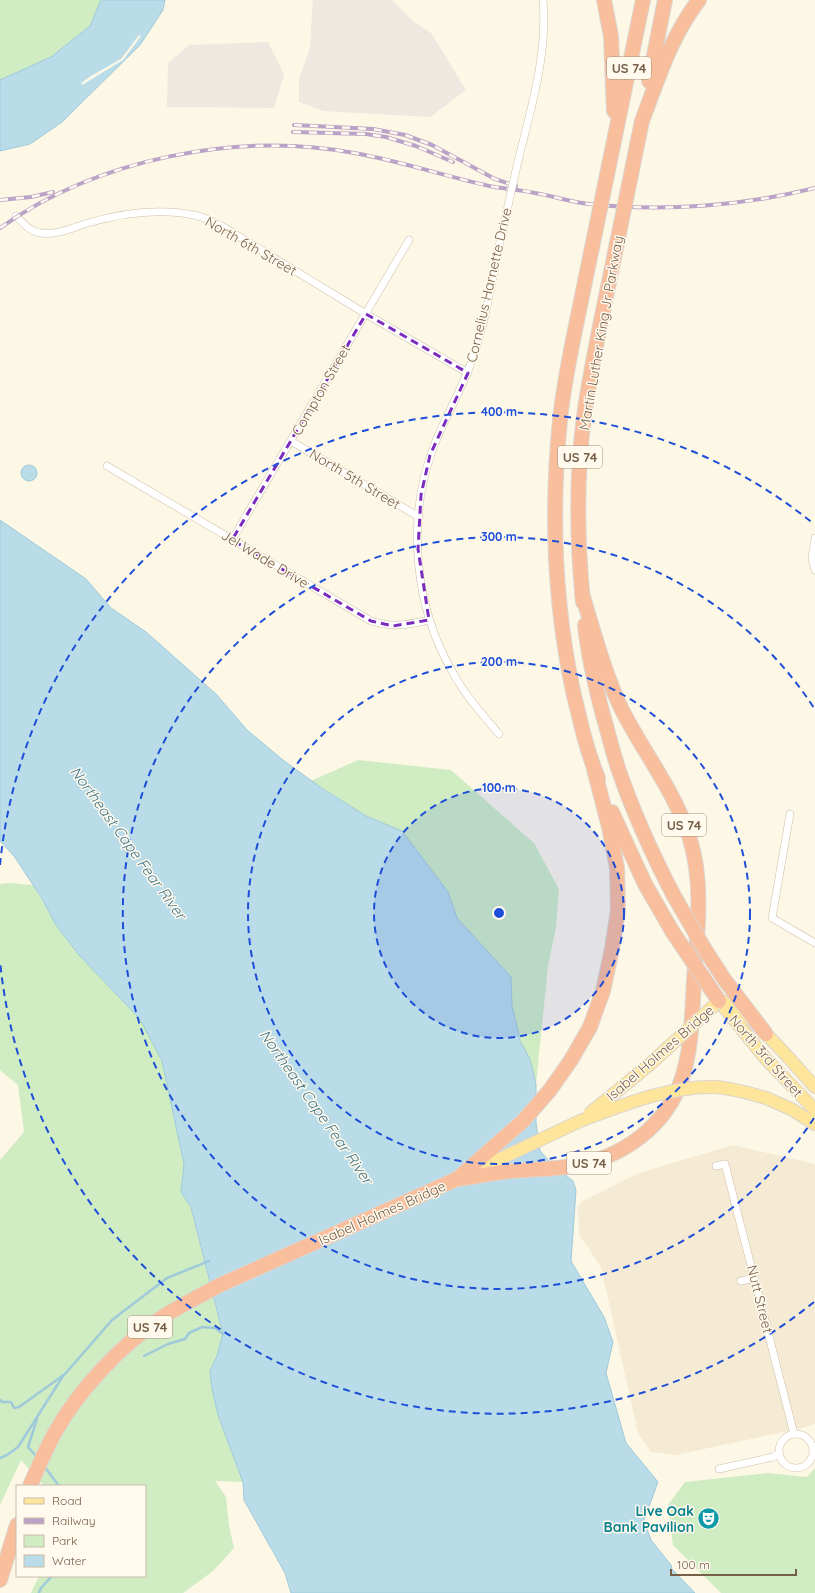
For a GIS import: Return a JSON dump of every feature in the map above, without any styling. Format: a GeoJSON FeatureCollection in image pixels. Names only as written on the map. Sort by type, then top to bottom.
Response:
{"type":"FeatureCollection","features":[{"type":"Feature","properties":{"kind":"highway"},"geometry":{"type":"LineString","coordinates":[[604,0],[610,29],[613,57],[615,136]]}},
{"type":"Feature","properties":{"kind":"highway","name":"Martin Luther King Jr Parkway"},"geometry":{"type":"LineString","coordinates":[[643,0],[569,361],[560,419],[554,532],[558,595],[568,666],[583,737],[594,769],[625,842],[645,884],[672,931],[719,1001]]}},
{"type":"Feature","properties":{"kind":"highway","name":"Martin Luther King Jr Parkway"},"geometry":{"type":"LineString","coordinates":[[665,0],[642,121],[590,373],[579,464],[578,545],[582,594],[588,652],[597,693],[617,767],[641,829],[674,896],[704,948],[724,979],[766,1034]]}},
{"type":"Feature","properties":{"kind":"highway"},"geometry":{"type":"LineString","coordinates":[[642,121],[669,50],[681,27],[699,0]]}},
{"type":"Feature","properties":{"kind":"highway","name":"US 74"},"geometry":{"type":"LineString","coordinates":[[457,1179],[503,1172],[572,1167],[591,1163],[611,1156],[632,1144],[650,1129],[666,1110],[676,1093],[682,1077],[688,1051],[692,1016],[698,918],[698,878],[690,838],[677,806],[622,709],[610,682],[582,594]]}},
{"type":"Feature","properties":{"kind":"highway","name":"US 74"},"geometry":{"type":"LineString","coordinates":[[457,1179],[523,1121],[550,1090],[572,1060],[590,1027],[603,990],[612,949],[618,910],[617,868],[609,827],[594,769]]}},
{"type":"Feature","properties":{"kind":"highway","name":"Isabel Holmes Bridge"},"geometry":{"type":"LineString","coordinates":[[30,1485],[54,1435],[82,1394],[123,1348],[152,1325],[188,1302],[220,1285],[457,1179]]}},
{"type":"Feature","properties":{"kind":"highway"},"geometry":{"type":"LineString","coordinates":[[0,1580],[16,1528]]}},
{"type":"Feature","properties":{"kind":"main road","name":"Isabel Holmes Bridge"},"geometry":{"type":"LineString","coordinates":[[457,1179],[580,1121],[649,1065],[719,1001],[729,1003],[766,1034]]}},
{"type":"Feature","properties":{"kind":"main road","name":"North 3rd Street"},"geometry":{"type":"LineString","coordinates":[[719,1001],[766,1059],[815,1110]]}},
{"type":"Feature","properties":{"kind":"main road","name":"North 3rd Street"},"geometry":{"type":"LineString","coordinates":[[766,1034],[815,1087]]}},
{"type":"Feature","properties":{"kind":"main road"},"geometry":{"type":"LineString","coordinates":[[580,1121],[658,1094],[689,1088],[716,1087],[743,1091],[766,1098],[791,1109],[815,1124]]}},
{"type":"Feature","properties":{"kind":"street","name":"Cornelius Harnette Drive"},"geometry":{"type":"LineString","coordinates":[[499,734],[462,689],[451,671],[429,620],[420,578],[418,518],[421,495],[430,455],[441,428],[468,373],[479,338],[539,72],[543,50],[543,0]]}},
{"type":"Feature","properties":{"kind":"street","name":"North 6th Street"},"geometry":{"type":"LineString","coordinates":[[16,216],[31,230],[42,234],[51,234],[90,222],[131,214],[166,212],[195,215],[208,219],[366,314],[468,373]]}},
{"type":"Feature","properties":{"kind":"street","name":"Compton Street"},"geometry":{"type":"LineString","coordinates":[[232,540],[409,240]]}},
{"type":"Feature","properties":{"kind":"street","name":"North 5th Street"},"geometry":{"type":"LineString","coordinates":[[291,441],[418,518]]}},
{"type":"Feature","properties":{"kind":"street","name":"Jel Wade Drive"},"geometry":{"type":"LineString","coordinates":[[107,466],[371,621],[393,626],[403,626],[429,620]]}},
{"type":"Feature","properties":{"kind":"street"},"geometry":{"type":"LineString","coordinates":[[815,538],[812,558],[815,570]]}},
{"type":"Feature","properties":{"kind":"street"},"geometry":{"type":"LineString","coordinates":[[790,814],[772,918],[815,943]]}},
{"type":"Feature","properties":{"kind":"street","name":"Nutt Street"},"geometry":{"type":"LineString","coordinates":[[716,1166],[725,1164],[794,1434]]}},
{"type":"Feature","properties":{"kind":"street"},"geometry":{"type":"LineString","coordinates":[[741,1281],[755,1278]]}},
{"type":"Feature","properties":{"kind":"street"},"geometry":{"type":"LineString","coordinates":[[794,1434],[799,1434],[807,1438],[811,1443],[814,1454],[810,1460],[801,1467],[790,1466],[785,1463],[779,1453],[782,1442],[794,1434]]}},
{"type":"Feature","properties":{"kind":"street"},"geometry":{"type":"LineString","coordinates":[[807,1438],[815,1436]]}},
{"type":"Feature","properties":{"kind":"street"},"geometry":{"type":"LineString","coordinates":[[719,1469],[773,1456],[779,1453]]}},
{"type":"Feature","properties":{"kind":"highlighted area"},"geometry":{"type":"Polygon","coordinates":[[[366,314],[468,373],[430,455],[421,495],[418,549],[429,620],[393,626],[371,621],[232,540],[366,314]]]}},
{"type":"Feature","properties":{"kind":"shaded area"},"geometry":{"type":"Polygon","coordinates":[[[313,0],[392,0],[413,21],[431,33],[466,90],[430,117],[323,111],[299,102],[299,78],[310,48],[313,0]]]}},
{"type":"Feature","properties":{"kind":"shaded area"},"geometry":{"type":"Polygon","coordinates":[[[268,42],[284,75],[274,108],[167,107],[168,63],[189,45],[268,42]]]}},
{"type":"Feature","properties":{"kind":"shaded area"},"geometry":{"type":"Polygon","coordinates":[[[733,1145],[815,1164],[815,1424],[676,1455],[651,1452],[638,1433],[601,1267],[579,1234],[578,1207],[581,1202],[636,1174],[733,1145]]]}},
{"type":"Feature","properties":{"kind":"green space"},"geometry":{"type":"Polygon","coordinates":[[[0,0],[101,0],[90,26],[51,57],[0,80],[0,0]]]}},
{"type":"Feature","properties":{"kind":"green space"},"geometry":{"type":"Polygon","coordinates":[[[358,760],[451,770],[534,843],[559,889],[556,927],[548,966],[536,1084],[530,1059],[520,1041],[512,1006],[511,977],[457,918],[448,892],[402,831],[366,816],[311,781],[358,760]]]}},
{"type":"Feature","properties":{"kind":"green space"},"geometry":{"type":"Polygon","coordinates":[[[10,883],[33,885],[56,925],[79,955],[140,1019],[162,1061],[184,1164],[181,1192],[191,1207],[223,1334],[217,1356],[210,1371],[212,1389],[218,1415],[243,1482],[215,1481],[226,1497],[229,1526],[234,1548],[213,1571],[183,1593],[31,1593],[39,1577],[146,1577],[146,1485],[43,1485],[21,1460],[0,1505],[0,1160],[24,1132],[18,1085],[0,1070],[0,884],[10,883]]]}},
{"type":"Feature","properties":{"kind":"green space"},"geometry":{"type":"Polygon","coordinates":[[[815,1468],[815,1593],[721,1593],[673,1545],[668,1505],[685,1482],[768,1473],[807,1477],[815,1468]]]}},
{"type":"Feature","properties":{"kind":"water"},"geometry":{"type":"Polygon","coordinates":[[[101,0],[165,0],[163,10],[140,45],[62,122],[30,144],[0,151],[0,80],[51,57],[90,26],[101,0]]]}},
{"type":"Feature","properties":{"kind":"water"},"geometry":{"type":"Polygon","coordinates":[[[29,465],[35,467],[37,473],[35,479],[29,481],[23,479],[21,473],[23,467],[29,465]]]}},
{"type":"Feature","properties":{"kind":"water","name":"Northeast Cape Fear River"},"geometry":{"type":"Polygon","coordinates":[[[0,520],[86,579],[111,608],[146,632],[216,694],[247,730],[283,760],[323,789],[366,816],[402,831],[448,892],[457,918],[511,977],[512,1006],[520,1041],[530,1059],[536,1084],[536,1123],[540,1151],[551,1163],[573,1181],[576,1190],[571,1261],[604,1317],[613,1342],[606,1373],[626,1443],[658,1482],[644,1520],[651,1540],[671,1565],[672,1569],[695,1593],[291,1593],[285,1573],[244,1500],[243,1482],[218,1415],[212,1389],[210,1371],[217,1356],[223,1334],[191,1207],[181,1192],[184,1164],[162,1061],[140,1019],[79,955],[56,925],[41,897],[14,856],[0,841],[0,520]]]}},
{"type":"Feature","properties":{"kind":"pier"},"geometry":{"type":"Polygon","coordinates":[[[139,35],[141,36],[123,60],[82,85],[81,83],[91,76],[121,59],[139,35]]]}},
{"type":"Feature","properties":{"kind":"waterway"},"geometry":{"type":"LineString","coordinates":[[0,1400],[2,1402],[11,1402],[14,1408],[19,1407],[65,1374],[112,1320],[167,1278],[209,1261]]}},
{"type":"Feature","properties":{"kind":"waterway"},"geometry":{"type":"LineString","coordinates":[[144,1356],[168,1344],[185,1339],[189,1333],[202,1327],[215,1328],[223,1334]]}},
{"type":"Feature","properties":{"kind":"waterway"},"geometry":{"type":"LineString","coordinates":[[0,1458],[18,1447],[63,1376]]}},
{"type":"Feature","properties":{"kind":"waterway"},"geometry":{"type":"LineString","coordinates":[[37,1419],[28,1447],[37,1457]]}},
{"type":"Feature","properties":{"kind":"waterway"},"geometry":{"type":"LineString","coordinates":[[44,1466],[58,1485]]}},
{"type":"Feature","properties":{"kind":"waterway"},"geometry":{"type":"LineString","coordinates":[[39,1593],[41,1588],[51,1577]]}},
{"type":"Feature","properties":{"kind":"railway"},"geometry":{"type":"LineString","coordinates":[[294,125],[373,129],[405,135],[432,145],[495,179],[516,186]]}},
{"type":"Feature","properties":{"kind":"railway"},"geometry":{"type":"LineString","coordinates":[[293,132],[366,134],[386,137],[416,146],[453,162]]}},
{"type":"Feature","properties":{"kind":"railway"},"geometry":{"type":"LineString","coordinates":[[0,228],[38,204],[80,184],[124,168],[170,156],[217,149],[263,146],[309,147],[354,153],[389,160],[494,187],[530,192],[582,203],[617,206],[703,206],[760,199],[815,188]]}},
{"type":"Feature","properties":{"kind":"railway"},"geometry":{"type":"LineString","coordinates":[[0,200],[31,197],[53,192]]}},
{"type":"Feature","properties":{"kind":"place","name":"Live Oak Bank Pavilion"},"geometry":{"type":"Point","coordinates":[709,1519]}}]}
